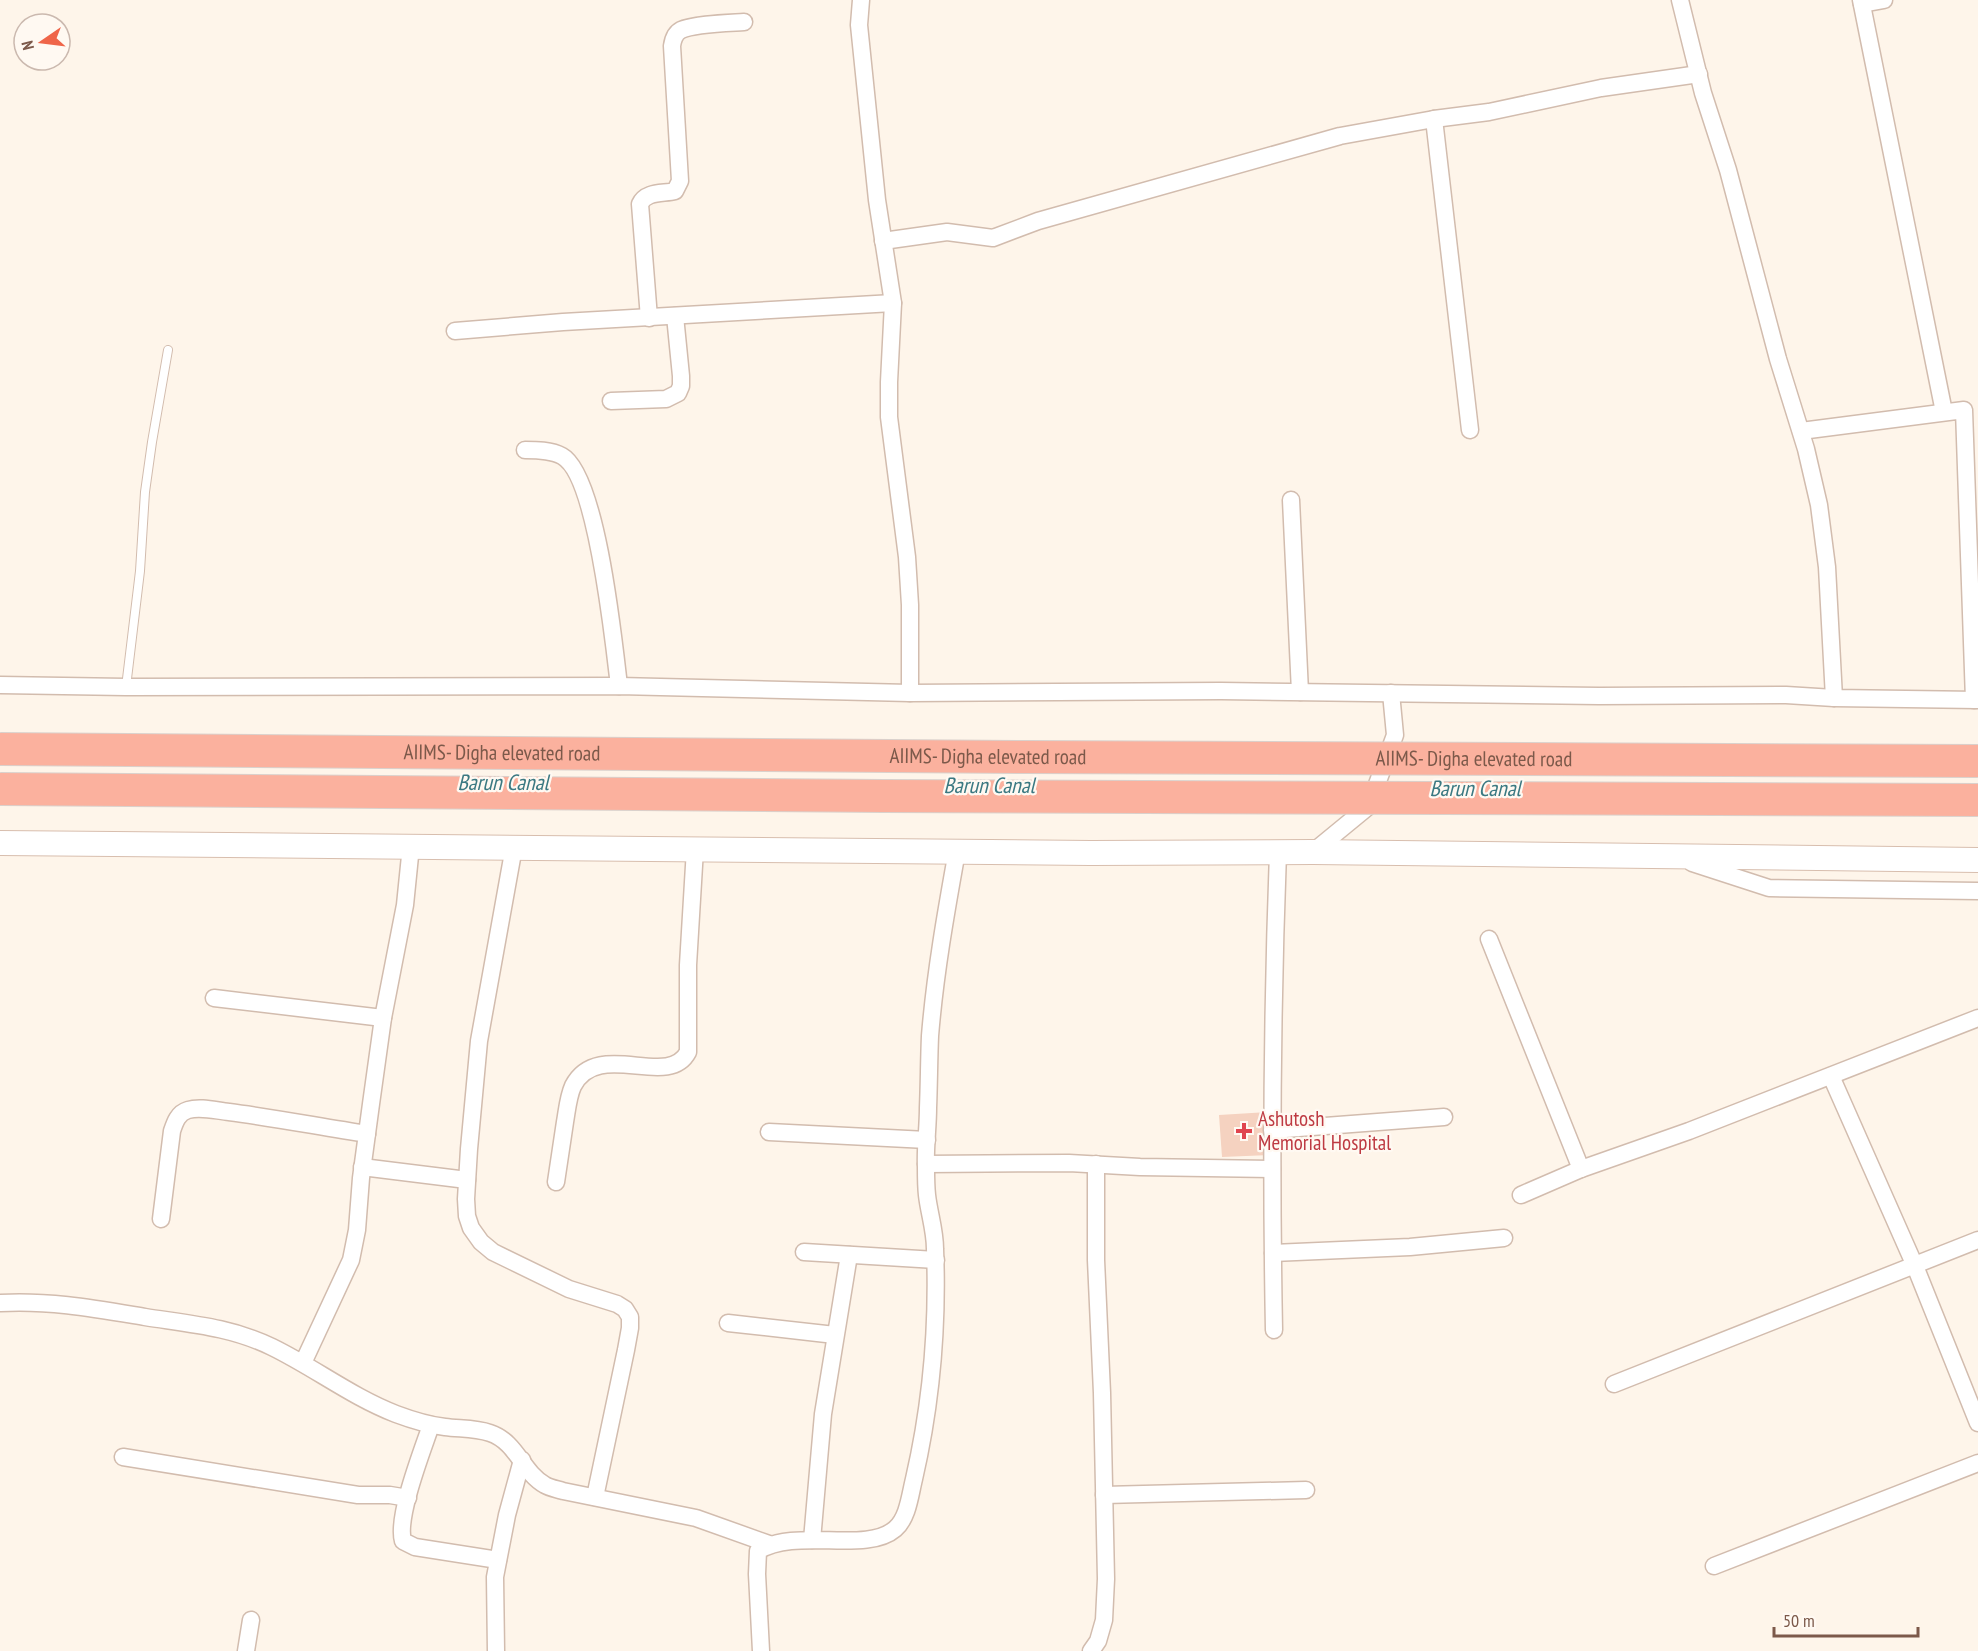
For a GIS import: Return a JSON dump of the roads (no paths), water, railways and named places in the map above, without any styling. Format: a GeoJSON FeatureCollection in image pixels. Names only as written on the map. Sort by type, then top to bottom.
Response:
{"type":"FeatureCollection","features":[{"type":"Feature","properties":{"kind":"highway","name":"AIIMS- Digha elevated road"},"geometry":{"type":"LineString","coordinates":[[0,749],[1028,758],[1978,761]]}},
{"type":"Feature","properties":{"kind":"highway","name":"AIIMS- Digha elevated road"},"geometry":{"type":"LineString","coordinates":[[0,789],[894,796],[1978,800]]}},
{"type":"Feature","properties":{"kind":"street"},"geometry":{"type":"LineString","coordinates":[[861,0],[859,25],[877,200],[893,303],[889,417],[908,556],[910,693]]}},
{"type":"Feature","properties":{"kind":"street"},"geometry":{"type":"LineString","coordinates":[[1680,0],[1772,337],[1801,431],[1819,505],[1827,567],[1834,698]]}},
{"type":"Feature","properties":{"kind":"street"},"geometry":{"type":"LineString","coordinates":[[1884,0],[1862,2],[1944,412]]}},
{"type":"Feature","properties":{"kind":"street"},"geometry":{"type":"LineString","coordinates":[[649,318],[640,204],[646,196],[675,191],[680,182],[672,46],[674,37],[681,30],[693,27],[744,22]]}},
{"type":"Feature","properties":{"kind":"street"},"geometry":{"type":"LineString","coordinates":[[883,241],[947,232],[993,238],[1038,221],[1322,140],[1434,119],[1489,112],[1600,88],[1699,74]]}},
{"type":"Feature","properties":{"kind":"street"},"geometry":{"type":"LineString","coordinates":[[1434,119],[1470,430]]}},
{"type":"Feature","properties":{"kind":"street"},"geometry":{"type":"LineString","coordinates":[[455,331],[563,322],[893,303]]}},
{"type":"Feature","properties":{"kind":"street"},"geometry":{"type":"LineString","coordinates":[[611,401],[666,399],[678,393],[681,376],[675,316]]}},
{"type":"Feature","properties":{"kind":"street"},"geometry":{"type":"LineString","coordinates":[[0,685],[619,686],[910,693],[1300,692],[1599,696],[1786,695],[1976,700],[1964,410],[1801,431]]}},
{"type":"Feature","properties":{"kind":"street"},"geometry":{"type":"LineString","coordinates":[[525,450],[562,456],[575,471],[582,485],[600,556],[619,686]]}},
{"type":"Feature","properties":{"kind":"street"},"geometry":{"type":"LineString","coordinates":[[1291,500],[1300,692]]}},
{"type":"Feature","properties":{"kind":"street"},"geometry":{"type":"LineString","coordinates":[[1313,852],[1369,806],[1395,735],[1390,693]]}},
{"type":"Feature","properties":{"kind":"street"},"geometry":{"type":"LineString","coordinates":[[0,843],[1313,852],[1978,860]]}},
{"type":"Feature","properties":{"kind":"street"},"geometry":{"type":"LineString","coordinates":[[303,1363],[351,1260],[357,1230],[362,1167],[383,1018],[405,905],[411,846]]}},
{"type":"Feature","properties":{"kind":"street"},"geometry":{"type":"LineString","coordinates":[[514,847],[479,1041],[467,1180],[467,1216],[471,1228],[481,1242],[493,1252],[569,1289],[617,1304],[625,1309],[630,1317],[626,1350],[595,1497]]}},
{"type":"Feature","properties":{"kind":"street"},"geometry":{"type":"LineString","coordinates":[[556,1182],[569,1100],[573,1086],[579,1078],[597,1066],[611,1064],[664,1067],[684,1059],[688,1052],[688,965],[696,849]]}},
{"type":"Feature","properties":{"kind":"street"},"geometry":{"type":"LineString","coordinates":[[761,1651],[757,1558],[759,1551],[769,1544],[784,1541],[870,1539],[886,1535],[897,1528],[904,1515],[921,1448],[935,1330],[936,1260],[927,1195],[926,1164],[930,1036],[940,951],[957,851]]}},
{"type":"Feature","properties":{"kind":"street"},"geometry":{"type":"LineString","coordinates":[[1274,1330],[1273,996],[1278,852]]}},
{"type":"Feature","properties":{"kind":"street"},"geometry":{"type":"LineString","coordinates":[[1674,856],[1769,888],[1978,891]]}},
{"type":"Feature","properties":{"kind":"street"},"geometry":{"type":"LineString","coordinates":[[1489,939],[1581,1169]]}},
{"type":"Feature","properties":{"kind":"street"},"geometry":{"type":"LineString","coordinates":[[214,998],[383,1018]]}},
{"type":"Feature","properties":{"kind":"street"},"geometry":{"type":"LineString","coordinates":[[1521,1195],[1581,1169],[1689,1131],[1978,1018]]}},
{"type":"Feature","properties":{"kind":"street"},"geometry":{"type":"LineString","coordinates":[[1831,1076],[1915,1266],[1978,1423]]}},
{"type":"Feature","properties":{"kind":"street"},"geometry":{"type":"LineString","coordinates":[[161,1219],[172,1131],[180,1114],[188,1110],[200,1109],[255,1116],[367,1134]]}},
{"type":"Feature","properties":{"kind":"street"},"geometry":{"type":"LineString","coordinates":[[1272,1130],[1444,1117]]}},
{"type":"Feature","properties":{"kind":"street"},"geometry":{"type":"LineString","coordinates":[[769,1132],[927,1140]]}},
{"type":"Feature","properties":{"kind":"street"},"geometry":{"type":"LineString","coordinates":[[926,1164],[1016,1162],[1199,1169],[1272,1169]]}},
{"type":"Feature","properties":{"kind":"street"},"geometry":{"type":"LineString","coordinates":[[1091,1651],[1098,1641],[1104,1620],[1106,1579],[1102,1393],[1096,1260],[1096,1164]]}},
{"type":"Feature","properties":{"kind":"street"},"geometry":{"type":"LineString","coordinates":[[362,1167],[467,1180]]}},
{"type":"Feature","properties":{"kind":"street"},"geometry":{"type":"LineString","coordinates":[[1273,1252],[1410,1247],[1504,1238]]}},
{"type":"Feature","properties":{"kind":"street"},"geometry":{"type":"LineString","coordinates":[[1614,1384],[1978,1240]]}},
{"type":"Feature","properties":{"kind":"street"},"geometry":{"type":"LineString","coordinates":[[804,1251],[936,1260]]}},
{"type":"Feature","properties":{"kind":"street"},"geometry":{"type":"LineString","coordinates":[[812,1540],[823,1414],[849,1255]]}},
{"type":"Feature","properties":{"kind":"street"},"geometry":{"type":"LineString","coordinates":[[0,1303],[70,1305],[217,1327],[245,1335],[303,1363],[347,1391],[405,1418],[431,1425],[489,1433],[502,1438],[545,1485],[563,1491],[696,1518],[769,1544]]}},
{"type":"Feature","properties":{"kind":"street"},"geometry":{"type":"LineString","coordinates":[[728,1323],[835,1335]]}},
{"type":"Feature","properties":{"kind":"street"},"geometry":{"type":"LineString","coordinates":[[431,1425],[408,1498],[402,1535],[404,1540],[408,1544],[429,1550],[498,1560]]}},
{"type":"Feature","properties":{"kind":"street"},"geometry":{"type":"LineString","coordinates":[[123,1457],[358,1495],[390,1495],[408,1498]]}},
{"type":"Feature","properties":{"kind":"street"},"geometry":{"type":"LineString","coordinates":[[496,1651],[495,1577],[507,1515],[522,1460]]}},
{"type":"Feature","properties":{"kind":"street"},"geometry":{"type":"LineString","coordinates":[[1714,1566],[1978,1463]]}},
{"type":"Feature","properties":{"kind":"street"},"geometry":{"type":"LineString","coordinates":[[1104,1495],[1306,1490]]}},
{"type":"Feature","properties":{"kind":"street"},"geometry":{"type":"LineString","coordinates":[[246,1651],[251,1620]]}},
{"type":"Feature","properties":{"kind":"lane"},"geometry":{"type":"LineString","coordinates":[[126,687],[140,571],[146,482],[168,350]]}},
{"type":"Feature","properties":{"kind":"place","name":"Ashutosh Memorial Hospital"},"geometry":{"type":"Point","coordinates":[1244,1131]}},
{"type":"Feature","properties":{"kind":"water label","name":"Barun Canal"},"geometry":{"type":"Point","coordinates":[503,782]}},
{"type":"Feature","properties":{"kind":"water label","name":"Barun Canal"},"geometry":{"type":"Point","coordinates":[989,785]}},
{"type":"Feature","properties":{"kind":"water label","name":"Barun Canal"},"geometry":{"type":"Point","coordinates":[1475,788]}}]}
